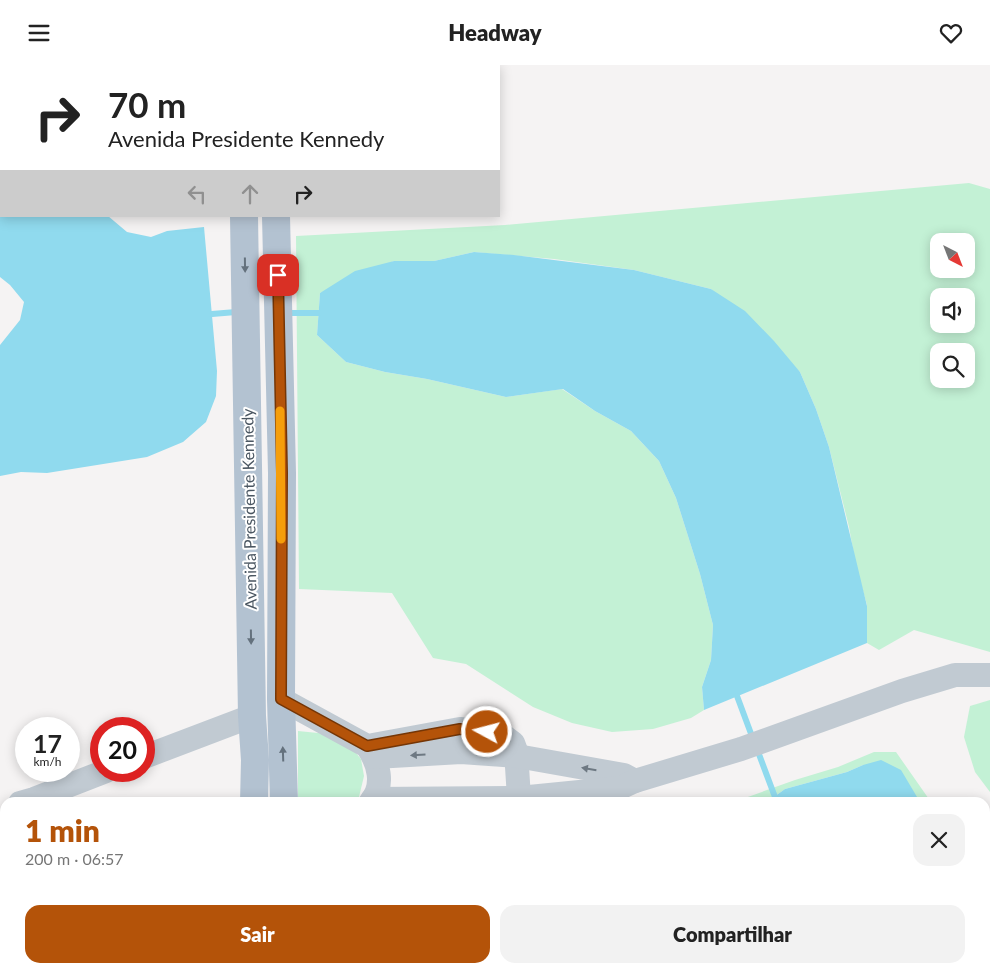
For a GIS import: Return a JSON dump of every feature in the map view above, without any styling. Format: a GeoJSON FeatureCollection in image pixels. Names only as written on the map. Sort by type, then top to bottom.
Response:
{"type":"FeatureCollection","features":[{"type":"Feature","properties":{"kind":"main road","name":"Avenida Presidente Kennedy"},"geometry":{"type":"LineString","coordinates":[[244,217],[252,716],[255,760],[254,797]]}},
{"type":"Feature","properties":{"kind":"main road","name":"Avenida Presidente Kennedy"},"geometry":{"type":"LineString","coordinates":[[276,217],[282,473],[281,699],[284,797]]}},
{"type":"Feature","properties":{"kind":"street"},"geometry":{"type":"LineString","coordinates":[[545,797],[620,789],[635,781],[768,740],[902,691],[955,675],[990,675]]}},
{"type":"Feature","properties":{"kind":"street"},"geometry":{"type":"LineString","coordinates":[[281,699],[371,751],[517,755],[624,775],[635,781]]}},
{"type":"Feature","properties":{"kind":"street"},"geometry":{"type":"LineString","coordinates":[[155,753],[252,716]]}},
{"type":"Feature","properties":{"kind":"street"},"geometry":{"type":"LineString","coordinates":[[371,751],[379,771],[378,786],[373,797]]}},
{"type":"Feature","properties":{"kind":"street"},"geometry":{"type":"LineString","coordinates":[[517,755],[517,797]]}},
{"type":"Feature","properties":{"kind":"street"},"geometry":{"type":"LineString","coordinates":[[39,797],[90,777]]}},
{"type":"Feature","properties":{"kind":"green space"},"geometry":{"type":"Polygon","coordinates":[[[969,183],[990,189],[990,652],[914,630],[879,650],[867,643],[867,605],[856,566],[849,527],[829,447],[816,409],[800,372],[711,289],[634,270],[554,259],[474,252],[434,261],[394,261],[320,293],[317,335],[346,362],[385,372],[427,379],[506,397],[562,389],[595,411],[631,431],[659,461],[676,498],[700,574],[713,625],[711,660],[702,687],[704,710],[691,718],[653,729],[612,732],[572,723],[533,707],[466,664],[433,658],[392,593],[299,589],[296,236],[505,225],[969,183]]]}},
{"type":"Feature","properties":{"kind":"green space"},"geometry":{"type":"Polygon","coordinates":[[[990,700],[990,792],[975,772],[964,737],[970,706],[990,700]]]}},
{"type":"Feature","properties":{"kind":"green space"},"geometry":{"type":"Polygon","coordinates":[[[298,731],[328,734],[350,746],[361,759],[364,776],[359,797],[298,797],[298,731]]]}},
{"type":"Feature","properties":{"kind":"green space"},"geometry":{"type":"Polygon","coordinates":[[[874,752],[896,752],[928,797],[915,797],[863,765],[847,772],[785,789],[774,797],[748,797],[795,780],[838,767],[874,752]]]}},
{"type":"Feature","properties":{"kind":"water"},"geometry":{"type":"Polygon","coordinates":[[[0,217],[109,217],[127,232],[151,237],[167,231],[204,227],[217,371],[216,396],[206,422],[183,442],[147,457],[47,473],[21,472],[0,476],[0,345],[20,320],[24,302],[10,285],[0,277],[0,217]]]}},
{"type":"Feature","properties":{"kind":"water"},"geometry":{"type":"Polygon","coordinates":[[[474,252],[634,270],[711,289],[745,311],[800,372],[816,409],[829,447],[867,606],[867,643],[704,710],[702,687],[711,660],[713,625],[700,574],[676,498],[659,461],[631,431],[595,411],[563,389],[506,397],[427,379],[385,372],[346,362],[317,335],[320,293],[355,271],[394,261],[434,261],[474,252]]]}},
{"type":"Feature","properties":{"kind":"water"},"geometry":{"type":"Polygon","coordinates":[[[881,760],[901,770],[917,797],[774,797],[785,789],[847,772],[881,760]]]}},
{"type":"Feature","properties":{"kind":"waterway"},"geometry":{"type":"LineString","coordinates":[[212,314],[236,312]]}},
{"type":"Feature","properties":{"kind":"waterway"},"geometry":{"type":"LineString","coordinates":[[291,313],[319,313]]}},
{"type":"Feature","properties":{"kind":"waterway"},"geometry":{"type":"LineString","coordinates":[[737,696],[753,739]]}},
{"type":"Feature","properties":{"kind":"waterway"},"geometry":{"type":"LineString","coordinates":[[757,749],[775,797]]}},
{"type":"Feature","properties":{"kind":"slow traffic"},"geometry":{"type":"LineString","coordinates":[[280,411],[282,473],[281,539]]}},
{"type":"Feature","properties":{"kind":"route"},"geometry":{"type":"LineString","coordinates":[[278,275],[282,473],[281,699],[310,713],[367,746],[460,729],[487,732]]}}]}
